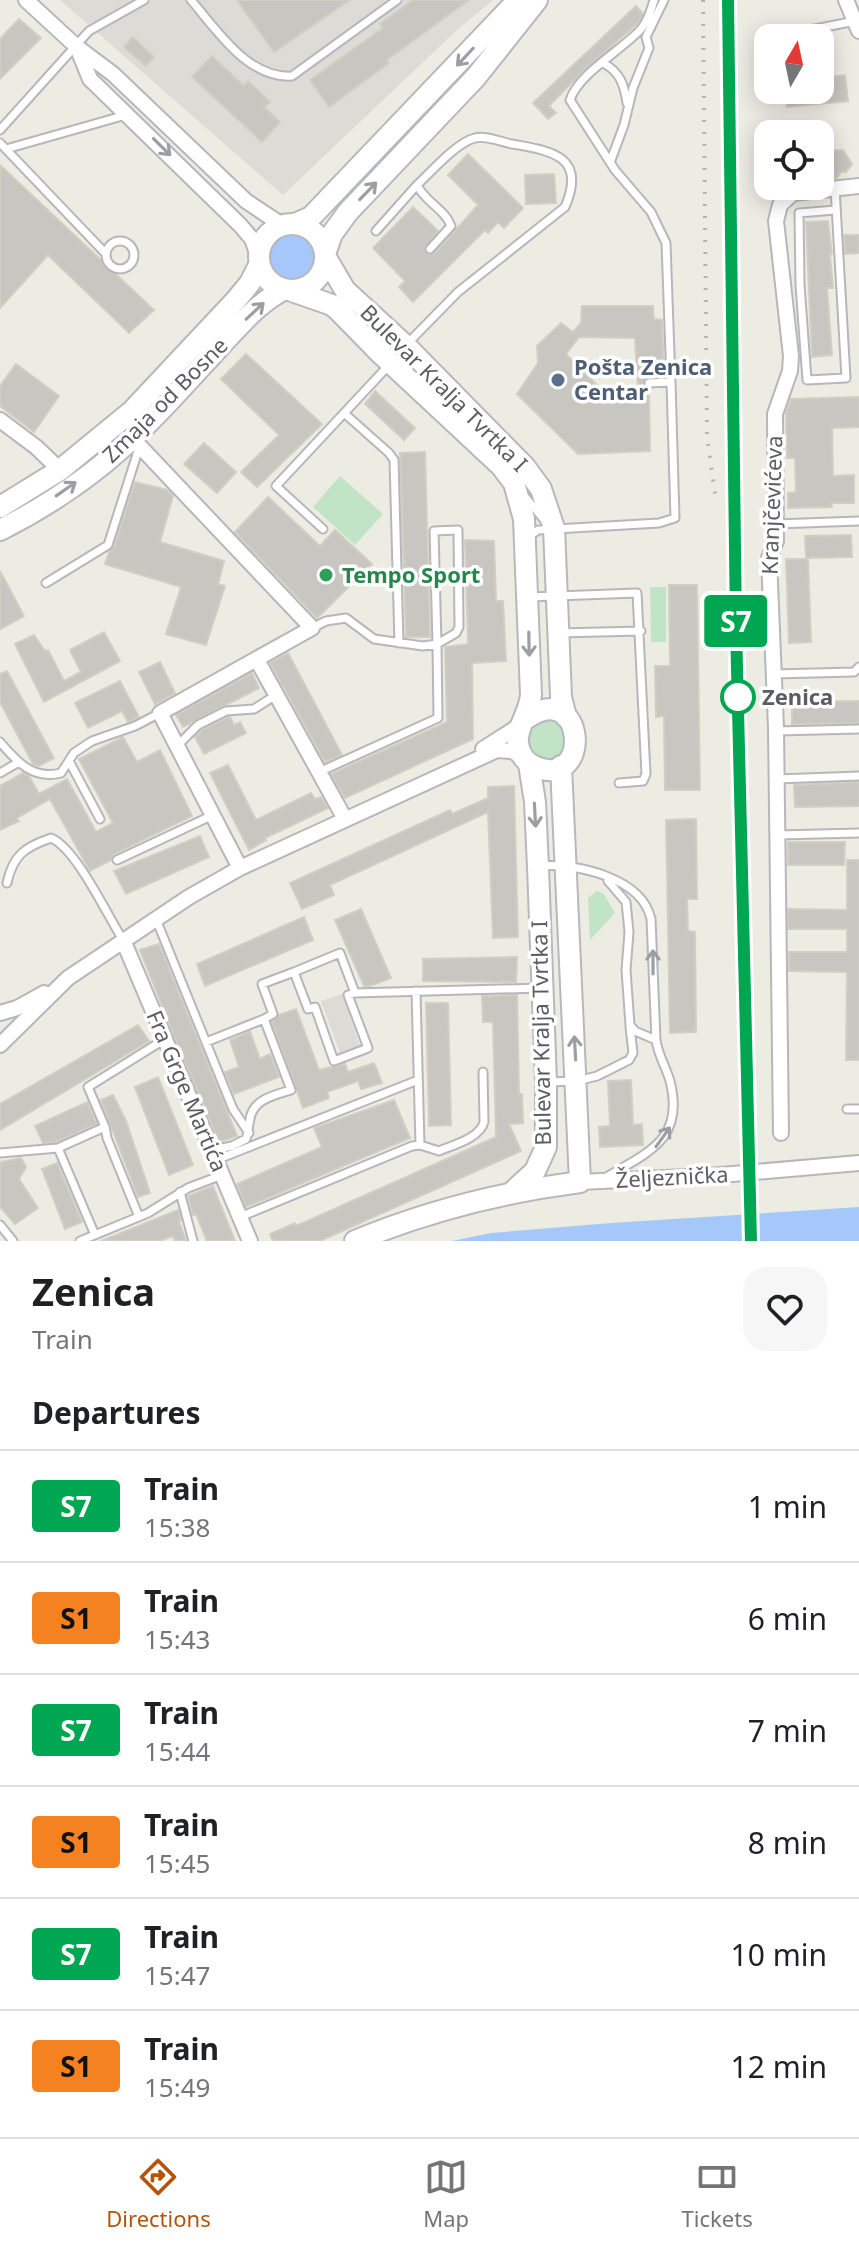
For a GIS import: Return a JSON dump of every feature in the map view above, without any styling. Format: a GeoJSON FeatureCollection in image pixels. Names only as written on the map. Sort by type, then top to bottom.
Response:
{"type":"FeatureCollection","features":[{"type":"Feature","properties":{"kind":"street"},"geometry":{"type":"LineString","coordinates":[[26,0],[77,47],[113,74],[246,201],[289,224],[304,226],[319,237],[325,255]]}},
{"type":"Feature","properties":{"kind":"street","name":"Zmaja od Bosne"},"geometry":{"type":"LineString","coordinates":[[0,507],[60,470],[132,411],[250,283],[265,237],[311,217],[518,0]]}},
{"type":"Feature","properties":{"kind":"street","name":"Zmaja od Bosne"},"geometry":{"type":"LineString","coordinates":[[0,530],[136,442],[250,314],[273,295],[310,285],[323,267],[339,222],[476,77],[537,0]]}},
{"type":"Feature","properties":{"kind":"street"},"geometry":{"type":"LineString","coordinates":[[846,0],[857,26]]}},
{"type":"Feature","properties":{"kind":"street"},"geometry":{"type":"LineString","coordinates":[[77,47],[90,79],[240,225],[252,239],[269,281],[287,290]]}},
{"type":"Feature","properties":{"kind":"street","name":"Kranjčevićeva"},"geometry":{"type":"LineString","coordinates":[[781,1133],[776,731],[769,558],[776,541],[775,414],[790,371],[791,356],[776,221],[780,205],[793,193],[859,186]]}},
{"type":"Feature","properties":{"kind":"street","name":"Bulevar Kralja Tvrtka I"},"geometry":{"type":"LineString","coordinates":[[325,255],[345,290],[406,346],[525,467],[541,489],[554,528],[562,707],[575,730],[576,746],[561,766],[582,1182]]}},
{"type":"Feature","properties":{"kind":"street","name":"Bulevar Kralja Tvrtka I"},"geometry":{"type":"LineString","coordinates":[[287,290],[332,305],[501,466],[514,483],[522,503],[527,538],[531,695],[517,741],[526,760],[535,802],[546,1147],[535,1171],[510,1194]]}},
{"type":"Feature","properties":{"kind":"street"},"geometry":{"type":"LineString","coordinates":[[0,420],[60,470]]}},
{"type":"Feature","properties":{"kind":"street"},"geometry":{"type":"LineString","coordinates":[[136,442],[312,628],[160,713],[240,868]]}},
{"type":"Feature","properties":{"kind":"street"},"geometry":{"type":"LineString","coordinates":[[257,660],[345,819]]}},
{"type":"Feature","properties":{"kind":"street"},"geometry":{"type":"LineString","coordinates":[[460,766],[534,713],[550,710],[566,717]]}},
{"type":"Feature","properties":{"kind":"street"},"geometry":{"type":"LineString","coordinates":[[0,1013],[24,1005],[240,868],[460,766],[497,750],[512,751],[544,769],[561,766]]}},
{"type":"Feature","properties":{"kind":"street","name":"Fra Grge Martića"},"geometry":{"type":"LineString","coordinates":[[123,940],[250,1241]]}},
{"type":"Feature","properties":{"kind":"street"},"geometry":{"type":"LineString","coordinates":[[0,1045],[68,978]]}},
{"type":"Feature","properties":{"kind":"street"},"geometry":{"type":"LineString","coordinates":[[546,1147],[553,1176],[582,1182]]}},
{"type":"Feature","properties":{"kind":"street","name":"Željeznička"},"geometry":{"type":"LineString","coordinates":[[582,1182],[709,1176],[859,1163]]}},
{"type":"Feature","properties":{"kind":"street"},"geometry":{"type":"LineString","coordinates":[[355,1241],[410,1219],[510,1194],[582,1182]]}},
{"type":"Feature","properties":{"kind":"lane"},"geometry":{"type":"LineString","coordinates":[[0,130],[89,31],[144,0]]}},
{"type":"Feature","properties":{"kind":"lane"},"geometry":{"type":"LineString","coordinates":[[191,0],[241,57],[279,77],[292,76],[397,0]]}},
{"type":"Feature","properties":{"kind":"lane"},"geometry":{"type":"LineString","coordinates":[[527,538],[538,530],[659,523],[675,518],[666,243],[651,212],[615,170],[570,100],[572,94],[603,63],[642,28],[654,0]]}},
{"type":"Feature","properties":{"kind":"lane"},"geometry":{"type":"LineString","coordinates":[[611,160],[649,48],[646,37],[664,0]]}},
{"type":"Feature","properties":{"kind":"lane"},"geometry":{"type":"LineString","coordinates":[[834,28],[857,26]]}},
{"type":"Feature","properties":{"kind":"lane"},"geometry":{"type":"LineString","coordinates":[[603,63],[622,81],[628,111]]}},
{"type":"Feature","properties":{"kind":"lane"},"geometry":{"type":"LineString","coordinates":[[106,254],[3,146],[128,114]]}},
{"type":"Feature","properties":{"kind":"lane"},"geometry":{"type":"LineString","coordinates":[[376,231],[417,185],[463,143],[476,137],[546,149],[569,165],[572,190],[565,207],[458,292],[406,346]]}},
{"type":"Feature","properties":{"kind":"lane"},"geometry":{"type":"LineString","coordinates":[[417,185],[420,192],[448,217],[451,226],[430,249]]}},
{"type":"Feature","properties":{"kind":"lane"},"geometry":{"type":"LineString","coordinates":[[835,188],[846,378],[807,380],[800,285],[799,213],[835,210]]}},
{"type":"Feature","properties":{"kind":"lane"},"geometry":{"type":"LineString","coordinates":[[323,529],[276,486],[391,363]]}},
{"type":"Feature","properties":{"kind":"lane"},"geometry":{"type":"LineString","coordinates":[[649,383],[671,382]]}},
{"type":"Feature","properties":{"kind":"lane"},"geometry":{"type":"LineString","coordinates":[[344,413],[394,460],[399,643]]}},
{"type":"Feature","properties":{"kind":"lane"},"geometry":{"type":"LineString","coordinates":[[46,583],[108,545],[136,442]]}},
{"type":"Feature","properties":{"kind":"lane"},"geometry":{"type":"LineString","coordinates":[[514,483],[541,519],[554,528]]}},
{"type":"Feature","properties":{"kind":"lane"},"geometry":{"type":"LineString","coordinates":[[776,524],[859,521]]}},
{"type":"Feature","properties":{"kind":"lane"},"geometry":{"type":"LineString","coordinates":[[312,628],[326,621],[346,618],[374,639],[399,643],[437,644],[456,633],[459,627],[458,530],[434,531],[437,644],[438,718],[319,772]]}},
{"type":"Feature","properties":{"kind":"lane"},"geometry":{"type":"LineString","coordinates":[[528,597],[637,593],[646,777],[643,781],[619,783]]}},
{"type":"Feature","properties":{"kind":"lane"},"geometry":{"type":"LineString","coordinates":[[559,633],[641,631]]}},
{"type":"Feature","properties":{"kind":"lane"},"geometry":{"type":"LineString","coordinates":[[774,674],[854,672],[859,667]]}},
{"type":"Feature","properties":{"kind":"lane"},"geometry":{"type":"LineString","coordinates":[[177,746],[198,725],[226,711],[254,709],[276,695]]}},
{"type":"Feature","properties":{"kind":"lane"},"geometry":{"type":"LineString","coordinates":[[0,742],[19,762],[37,774],[50,776],[61,773],[74,753],[92,741],[135,726],[160,713]]}},
{"type":"Feature","properties":{"kind":"lane"},"geometry":{"type":"LineString","coordinates":[[776,731],[859,729]]}},
{"type":"Feature","properties":{"kind":"lane"},"geometry":{"type":"LineString","coordinates":[[69,761],[100,819]]}},
{"type":"Feature","properties":{"kind":"lane"},"geometry":{"type":"LineString","coordinates":[[0,773],[19,762]]}},
{"type":"Feature","properties":{"kind":"lane"},"geometry":{"type":"LineString","coordinates":[[777,779],[859,776]]}},
{"type":"Feature","properties":{"kind":"lane"},"geometry":{"type":"LineString","coordinates":[[117,860],[213,815]]}},
{"type":"Feature","properties":{"kind":"lane"},"geometry":{"type":"LineString","coordinates":[[778,835],[859,833]]}},
{"type":"Feature","properties":{"kind":"lane"},"geometry":{"type":"LineString","coordinates":[[7,883],[15,858],[51,838],[61,842],[75,859],[123,940]]}},
{"type":"Feature","properties":{"kind":"lane"},"geometry":{"type":"LineString","coordinates":[[538,867],[565,864],[599,875],[634,892],[648,906],[653,942],[657,1051],[669,1079],[674,1106],[669,1131],[660,1144],[582,1182]]}},
{"type":"Feature","properties":{"kind":"lane"},"geometry":{"type":"LineString","coordinates":[[546,1082],[577,1081],[597,1076],[632,1058],[626,970],[629,932],[626,902],[615,887],[599,875]]}},
{"type":"Feature","properties":{"kind":"lane"},"geometry":{"type":"LineString","coordinates":[[156,919],[233,1109],[249,1133]]}},
{"type":"Feature","properties":{"kind":"lane"},"geometry":{"type":"LineString","coordinates":[[206,1042],[273,1014],[262,984],[340,953],[355,993]]}},
{"type":"Feature","properties":{"kind":"lane"},"geometry":{"type":"LineString","coordinates":[[294,972],[308,1009],[315,1007],[334,1061],[368,1048],[348,995],[543,988]]}},
{"type":"Feature","properties":{"kind":"lane"},"geometry":{"type":"LineString","coordinates":[[416,991],[420,1145]]}},
{"type":"Feature","properties":{"kind":"lane"},"geometry":{"type":"LineString","coordinates":[[214,1155],[246,1139],[256,1105],[291,1090],[264,1019]]}},
{"type":"Feature","properties":{"kind":"lane"},"geometry":{"type":"LineString","coordinates":[[630,1025],[635,1031],[656,1040]]}},
{"type":"Feature","properties":{"kind":"lane"},"geometry":{"type":"LineString","coordinates":[[139,1217],[88,1087],[165,1039]]}},
{"type":"Feature","properties":{"kind":"lane"},"geometry":{"type":"LineString","coordinates":[[240,1217],[412,1146],[420,1145],[439,1151],[482,1129],[483,1072]]}},
{"type":"Feature","properties":{"kind":"lane"},"geometry":{"type":"LineString","coordinates":[[214,1155],[418,1080]]}},
{"type":"Feature","properties":{"kind":"lane"},"geometry":{"type":"LineString","coordinates":[[847,1109],[859,1109]]}},
{"type":"Feature","properties":{"kind":"lane"},"geometry":{"type":"LineString","coordinates":[[0,1153],[58,1148],[105,1127]]}},
{"type":"Feature","properties":{"kind":"lane"},"geometry":{"type":"LineString","coordinates":[[58,1148],[95,1235]]}},
{"type":"Feature","properties":{"kind":"lane"},"geometry":{"type":"LineString","coordinates":[[80,1241],[139,1217],[180,1192],[222,1175]]}},
{"type":"Feature","properties":{"kind":"lane"},"geometry":{"type":"LineString","coordinates":[[180,1192],[193,1241]]}},
{"type":"Feature","properties":{"kind":"lane"},"geometry":{"type":"LineString","coordinates":[[0,1225],[3,1235],[13,1241]]}},
{"type":"Feature","properties":{"kind":"shaded area"},"geometry":{"type":"Polygon","coordinates":[[[60,0],[493,0],[458,29],[283,195],[60,0]]]}},
{"type":"Feature","properties":{"kind":"shaded area"},"geometry":{"type":"Polygon","coordinates":[[[342,994],[360,1046],[340,1053],[321,1001],[342,994]]]}},
{"type":"Feature","properties":{"kind":"green space","name":"Tempo Sport"},"geometry":{"type":"Polygon","coordinates":[[[340,476],[383,514],[355,545],[313,507],[340,476]]]}},
{"type":"Feature","properties":{"kind":"green space"},"geometry":{"type":"Polygon","coordinates":[[[650,587],[666,587],[666,642],[651,642],[650,587]]]}},
{"type":"Feature","properties":{"kind":"green space"},"geometry":{"type":"Polygon","coordinates":[[[547,720],[561,726],[567,740],[561,754],[547,760],[533,754],[527,740],[533,726],[547,720]]]}},
{"type":"Feature","properties":{"kind":"green space"},"geometry":{"type":"Polygon","coordinates":[[[597,891],[604,894],[615,913],[590,940],[588,898],[597,891]]]}},
{"type":"Feature","properties":{"kind":"water"},"geometry":{"type":"Polygon","coordinates":[[[291,233],[308,240],[315,257],[308,274],[291,281],[274,274],[267,257],[274,240],[291,233]]]}},
{"type":"Feature","properties":{"kind":"water"},"geometry":{"type":"Polygon","coordinates":[[[859,1207],[859,1241],[452,1241],[491,1233],[859,1207]]]}},
{"type":"Feature","properties":{"kind":"building"},"geometry":{"type":"Polygon","coordinates":[[[237,0],[350,0],[274,52],[237,0]]]}},
{"type":"Feature","properties":{"kind":"building"},"geometry":{"type":"Polygon","coordinates":[[[413,0],[469,0],[329,107],[310,80],[383,28],[380,24],[413,0]]]}},
{"type":"Feature","properties":{"kind":"building"},"geometry":{"type":"Polygon","coordinates":[[[636,6],[643,14],[638,23],[587,67],[549,106],[556,113],[548,119],[533,103],[636,6]]]}},
{"type":"Feature","properties":{"kind":"building"},"geometry":{"type":"Polygon","coordinates":[[[19,19],[41,38],[0,79],[0,39],[19,19]]]}},
{"type":"Feature","properties":{"kind":"building"},"geometry":{"type":"Polygon","coordinates":[[[133,37],[154,57],[146,66],[124,47],[133,37]]]}},
{"type":"Feature","properties":{"kind":"building"},"geometry":{"type":"Polygon","coordinates":[[[212,56],[244,86],[248,81],[270,102],[264,107],[280,122],[262,142],[192,77],[212,56]]]}},
{"type":"Feature","properties":{"kind":"building"},"geometry":{"type":"Polygon","coordinates":[[[845,75],[848,101],[834,102],[834,76],[845,75]]]}},
{"type":"Feature","properties":{"kind":"building"},"geometry":{"type":"Polygon","coordinates":[[[787,104],[818,104],[787,107],[787,104]]]}},
{"type":"Feature","properties":{"kind":"building"},"geometry":{"type":"Polygon","coordinates":[[[843,150],[852,164],[834,178],[834,151],[843,150]]]}},
{"type":"Feature","properties":{"kind":"building"},"geometry":{"type":"Polygon","coordinates":[[[468,154],[523,208],[504,228],[498,222],[488,233],[485,230],[413,302],[399,287],[405,281],[373,248],[413,207],[438,231],[424,248],[428,255],[435,253],[478,205],[448,175],[468,154]]]}},
{"type":"Feature","properties":{"kind":"building"},"geometry":{"type":"Polygon","coordinates":[[[0,165],[154,310],[129,333],[48,255],[0,308],[0,165]]]}},
{"type":"Feature","properties":{"kind":"building"},"geometry":{"type":"Polygon","coordinates":[[[554,174],[556,203],[526,204],[525,175],[554,174]]]}},
{"type":"Feature","properties":{"kind":"building"},"geometry":{"type":"Polygon","coordinates":[[[828,221],[832,254],[833,288],[827,288],[832,355],[812,357],[806,222],[828,221]]]}},
{"type":"Feature","properties":{"kind":"building"},"geometry":{"type":"Polygon","coordinates":[[[844,235],[859,235],[859,253],[845,254],[844,235]]]}},
{"type":"Feature","properties":{"kind":"building","name":"Pošta Zenica Centar"},"geometry":{"type":"Polygon","coordinates":[[[582,306],[653,306],[654,319],[662,320],[664,376],[648,377],[643,383],[649,389],[650,451],[578,454],[517,394],[538,363],[537,346],[561,323],[573,332],[581,323],[582,306]],[[579,337],[566,354],[601,389],[638,388],[635,338],[579,337]]]}},
{"type":"Feature","properties":{"kind":"building"},"geometry":{"type":"Polygon","coordinates":[[[246,354],[322,424],[257,487],[241,472],[279,435],[221,379],[246,354]]]}},
{"type":"Feature","properties":{"kind":"building"},"geometry":{"type":"Polygon","coordinates":[[[16,364],[59,396],[34,432],[0,406],[0,386],[16,364]]]}},
{"type":"Feature","properties":{"kind":"building"},"geometry":{"type":"Polygon","coordinates":[[[375,391],[415,428],[404,440],[365,404],[375,391]]]}},
{"type":"Feature","properties":{"kind":"building"},"geometry":{"type":"Polygon","coordinates":[[[859,397],[859,427],[832,428],[833,476],[854,475],[854,503],[788,508],[788,493],[796,492],[795,458],[787,458],[786,413],[791,399],[859,397]]]}},
{"type":"Feature","properties":{"kind":"building"},"geometry":{"type":"Polygon","coordinates":[[[204,443],[236,472],[217,493],[184,464],[204,443]]]}},
{"type":"Feature","properties":{"kind":"building"},"geometry":{"type":"Polygon","coordinates":[[[425,452],[430,637],[406,637],[400,453],[425,452]]]}},
{"type":"Feature","properties":{"kind":"building"},"geometry":{"type":"Polygon","coordinates":[[[135,482],[167,490],[173,496],[160,542],[224,561],[218,584],[225,586],[206,645],[166,634],[181,587],[105,564],[114,547],[135,482]]]}},
{"type":"Feature","properties":{"kind":"building"},"geometry":{"type":"Polygon","coordinates":[[[268,497],[320,546],[335,530],[372,564],[317,618],[235,532],[268,497]]]}},
{"type":"Feature","properties":{"kind":"building"},"geometry":{"type":"Polygon","coordinates":[[[851,535],[852,557],[806,558],[805,536],[851,535]]]}},
{"type":"Feature","properties":{"kind":"building"},"geometry":{"type":"Polygon","coordinates":[[[465,540],[494,541],[496,601],[503,601],[506,661],[472,663],[473,739],[345,798],[331,774],[447,722],[445,647],[468,644],[465,540]]]}},
{"type":"Feature","properties":{"kind":"building"},"geometry":{"type":"Polygon","coordinates":[[[786,559],[808,559],[811,642],[789,643],[786,559]]]}},
{"type":"Feature","properties":{"kind":"building"},"geometry":{"type":"Polygon","coordinates":[[[0,571],[24,616],[0,629],[0,571]]]}},
{"type":"Feature","properties":{"kind":"building"},"geometry":{"type":"Polygon","coordinates":[[[669,585],[697,585],[700,790],[665,790],[664,716],[656,717],[655,666],[670,666],[669,585]]]}},
{"type":"Feature","properties":{"kind":"building"},"geometry":{"type":"Polygon","coordinates":[[[104,632],[120,661],[44,702],[15,644],[34,635],[45,651],[48,650],[64,681],[81,672],[70,650],[104,632]]]}},
{"type":"Feature","properties":{"kind":"building"},"geometry":{"type":"Polygon","coordinates":[[[288,653],[342,755],[325,762],[270,663],[288,653]]]}},
{"type":"Feature","properties":{"kind":"building"},"geometry":{"type":"Polygon","coordinates":[[[160,662],[175,693],[155,704],[139,672],[160,662]]]}},
{"type":"Feature","properties":{"kind":"building"},"geometry":{"type":"Polygon","coordinates":[[[7,671],[54,758],[39,766],[33,764],[0,702],[0,674],[7,671]]]}},
{"type":"Feature","properties":{"kind":"building"},"geometry":{"type":"Polygon","coordinates":[[[252,673],[259,688],[183,727],[176,715],[252,673]]]}},
{"type":"Feature","properties":{"kind":"building"},"geometry":{"type":"Polygon","coordinates":[[[120,681],[139,717],[128,722],[122,711],[88,728],[75,703],[120,681]]]}},
{"type":"Feature","properties":{"kind":"building"},"geometry":{"type":"Polygon","coordinates":[[[859,701],[859,723],[792,724],[792,702],[859,701]]]}},
{"type":"Feature","properties":{"kind":"building"},"geometry":{"type":"Polygon","coordinates":[[[228,717],[234,725],[240,722],[246,733],[204,754],[195,737],[228,717]]]}},
{"type":"Feature","properties":{"kind":"building"},"geometry":{"type":"Polygon","coordinates":[[[123,737],[137,762],[160,750],[192,816],[114,854],[111,860],[90,871],[50,799],[0,830],[0,786],[23,773],[29,776],[39,794],[67,779],[96,832],[113,823],[79,759],[123,737]]]}},
{"type":"Feature","properties":{"kind":"building"},"geometry":{"type":"Polygon","coordinates":[[[228,765],[256,820],[311,793],[315,799],[321,797],[328,808],[265,838],[249,850],[210,773],[228,765]]]}},
{"type":"Feature","properties":{"kind":"building"},"geometry":{"type":"Polygon","coordinates":[[[859,782],[859,806],[795,807],[794,785],[859,782]]]}},
{"type":"Feature","properties":{"kind":"building"},"geometry":{"type":"Polygon","coordinates":[[[514,786],[518,937],[493,938],[488,812],[330,885],[334,895],[302,909],[290,883],[450,810],[452,814],[488,798],[488,787],[514,786]]]}},
{"type":"Feature","properties":{"kind":"building"},"geometry":{"type":"Polygon","coordinates":[[[696,819],[697,899],[687,899],[688,931],[695,932],[696,1032],[670,1033],[666,820],[696,819]]]}},
{"type":"Feature","properties":{"kind":"building"},"geometry":{"type":"Polygon","coordinates":[[[200,836],[209,857],[126,894],[114,871],[200,836]]]}},
{"type":"Feature","properties":{"kind":"building"},"geometry":{"type":"Polygon","coordinates":[[[788,842],[845,842],[844,865],[788,865],[788,842]]]}},
{"type":"Feature","properties":{"kind":"building"},"geometry":{"type":"Polygon","coordinates":[[[847,860],[859,860],[859,1060],[846,1060],[847,972],[789,971],[789,952],[847,952],[847,929],[788,929],[788,909],[847,910],[847,860]]]}},
{"type":"Feature","properties":{"kind":"building"},"geometry":{"type":"Polygon","coordinates":[[[361,909],[391,978],[370,986],[364,986],[335,920],[361,909]]]}},
{"type":"Feature","properties":{"kind":"building"},"geometry":{"type":"Polygon","coordinates":[[[304,917],[313,940],[205,986],[197,964],[304,917]]]}},
{"type":"Feature","properties":{"kind":"building"},"geometry":{"type":"Polygon","coordinates":[[[159,944],[237,1136],[219,1142],[176,1041],[140,950],[159,944]]]}},
{"type":"Feature","properties":{"kind":"building"},"geometry":{"type":"Polygon","coordinates":[[[517,957],[516,982],[423,981],[423,959],[517,957]]]}},
{"type":"Feature","properties":{"kind":"building"},"geometry":{"type":"Polygon","coordinates":[[[517,995],[519,1094],[522,1094],[523,1123],[509,1124],[521,1151],[320,1241],[273,1241],[270,1234],[295,1223],[296,1226],[496,1137],[493,1022],[483,1022],[482,996],[517,995]]]}},
{"type":"Feature","properties":{"kind":"building"},"geometry":{"type":"Polygon","coordinates":[[[426,1003],[448,1003],[451,1125],[429,1126],[426,1003]]]}},
{"type":"Feature","properties":{"kind":"building"},"geometry":{"type":"Polygon","coordinates":[[[296,1009],[319,1070],[345,1064],[348,1072],[374,1063],[382,1083],[361,1089],[358,1081],[327,1092],[329,1098],[303,1108],[272,1022],[279,1015],[296,1009]]]}},
{"type":"Feature","properties":{"kind":"building"},"geometry":{"type":"Polygon","coordinates":[[[138,1025],[149,1041],[0,1130],[0,1104],[138,1025]]]}},
{"type":"Feature","properties":{"kind":"building"},"geometry":{"type":"Polygon","coordinates":[[[250,1031],[260,1059],[270,1054],[279,1077],[234,1094],[225,1072],[239,1067],[230,1040],[250,1031]]]}},
{"type":"Feature","properties":{"kind":"building"},"geometry":{"type":"Polygon","coordinates":[[[158,1077],[193,1165],[169,1175],[135,1087],[158,1077]]]}},
{"type":"Feature","properties":{"kind":"building"},"geometry":{"type":"Polygon","coordinates":[[[631,1080],[633,1125],[642,1124],[643,1145],[600,1147],[599,1127],[610,1126],[608,1081],[631,1080]]]}},
{"type":"Feature","properties":{"kind":"building"},"geometry":{"type":"Polygon","coordinates":[[[113,1095],[126,1121],[150,1193],[138,1197],[101,1100],[113,1095]]]}},
{"type":"Feature","properties":{"kind":"building"},"geometry":{"type":"Polygon","coordinates":[[[394,1100],[410,1138],[246,1207],[237,1184],[322,1147],[314,1128],[394,1100]]]}},
{"type":"Feature","properties":{"kind":"building"},"geometry":{"type":"Polygon","coordinates":[[[87,1102],[97,1124],[56,1142],[43,1143],[35,1126],[87,1102]]]}},
{"type":"Feature","properties":{"kind":"building"},"geometry":{"type":"Polygon","coordinates":[[[21,1158],[26,1167],[19,1179],[38,1208],[15,1224],[0,1207],[0,1162],[21,1158]]]}},
{"type":"Feature","properties":{"kind":"building"},"geometry":{"type":"Polygon","coordinates":[[[57,1163],[82,1222],[65,1229],[42,1169],[57,1163]]]}},
{"type":"Feature","properties":{"kind":"building"},"geometry":{"type":"Polygon","coordinates":[[[213,1186],[235,1241],[207,1241],[196,1214],[193,1215],[188,1196],[213,1186]]]}},
{"type":"Feature","properties":{"kind":"building"},"geometry":{"type":"Polygon","coordinates":[[[178,1210],[186,1241],[175,1241],[173,1236],[159,1241],[101,1241],[178,1210]]]}},
{"type":"Feature","properties":{"kind":"railway"},"geometry":{"type":"LineString","coordinates":[[703,0],[707,436],[716,500]]}},
{"type":"Feature","properties":{"kind":"railway"},"geometry":{"type":"LineString","coordinates":[[729,0],[736,627],[751,1241]]}},
{"type":"Feature","properties":{"kind":"train","name":"S7"},"geometry":{"type":"LineString","coordinates":[[728,0],[736,627],[751,1241]]}},
{"type":"Feature","properties":{"kind":"place","name":"Pošta Zenica Centar"},"geometry":{"type":"Point","coordinates":[558,380]}},
{"type":"Feature","properties":{"kind":"place","name":"Tempo Sport"},"geometry":{"type":"Point","coordinates":[326,575]}},
{"type":"Feature","properties":{"kind":"place","name":"Zenica"},"geometry":{"type":"Point","coordinates":[738,697]}}]}
